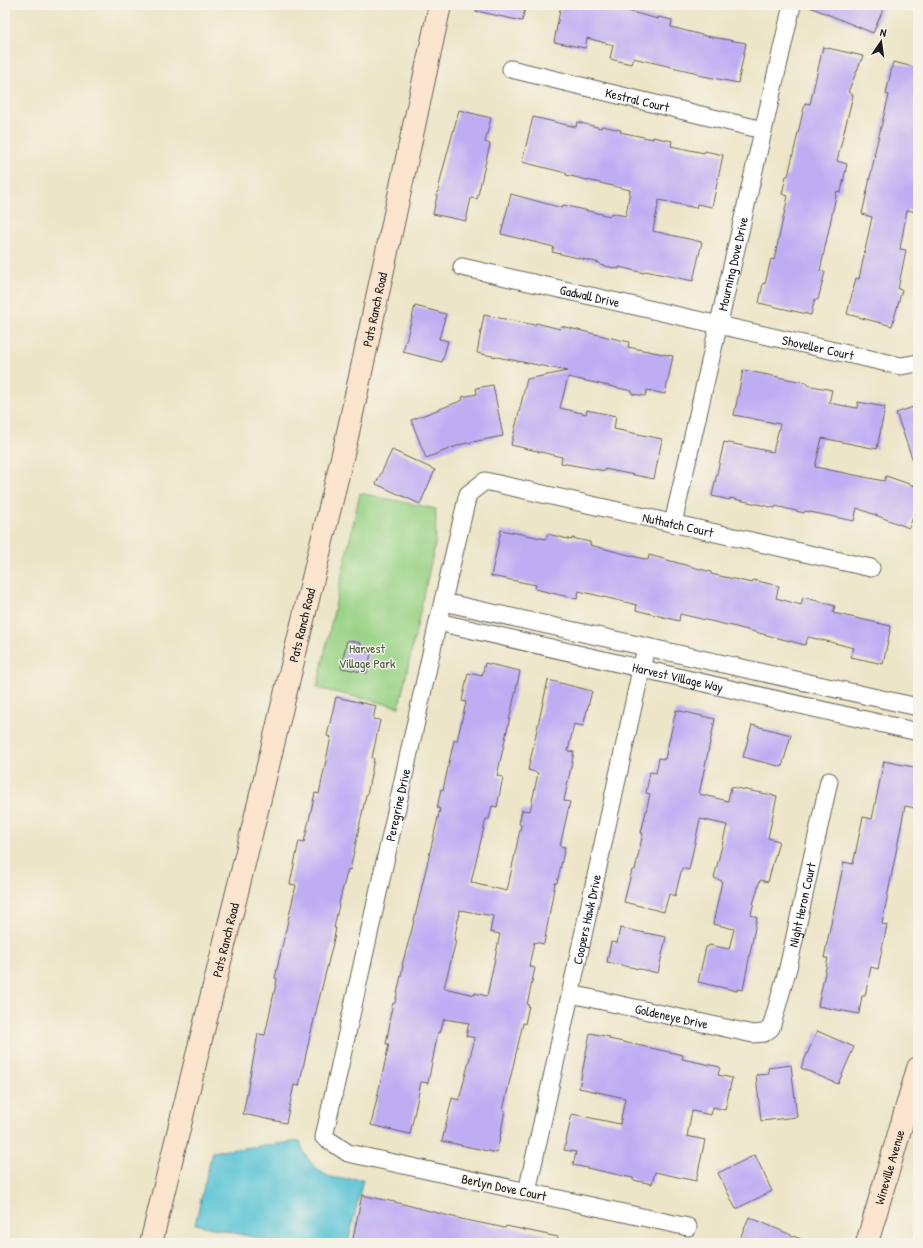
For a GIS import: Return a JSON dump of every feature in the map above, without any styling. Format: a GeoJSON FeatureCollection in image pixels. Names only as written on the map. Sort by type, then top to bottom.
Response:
{"type":"FeatureCollection","features":[{"type":"Feature","properties":{"kind":"street","name":"Pats Ranch Road"},"geometry":{"type":"LineString","coordinates":[[151,1243],[347,438],[440,5]]}},
{"type":"Feature","properties":{"kind":"street","name":"Mourning Dove Drive"},"geometry":{"type":"LineString","coordinates":[[673,523],[792,5]]}},
{"type":"Feature","properties":{"kind":"street","name":"Kestral Court"},"geometry":{"type":"LineString","coordinates":[[511,69],[763,130]]}},
{"type":"Feature","properties":{"kind":"street","name":"Gadwall Drive"},"geometry":{"type":"LineString","coordinates":[[462,267],[718,325]]}},
{"type":"Feature","properties":{"kind":"street","name":"Shoveller Court"},"geometry":{"type":"LineString","coordinates":[[718,325],[901,366],[918,363]]}},
{"type":"Feature","properties":{"kind":"street","name":"Nuthatch Court"},"geometry":{"type":"LineString","coordinates":[[485,481],[871,568]]}},
{"type":"Feature","properties":{"kind":"street","name":"Peregrine Drive"},"geometry":{"type":"LineString","coordinates":[[324,1137],[438,622],[468,494],[485,481]]}},
{"type":"Feature","properties":{"kind":"street","name":"Harvest Village Way"},"geometry":{"type":"LineString","coordinates":[[443,602],[918,708]]}},
{"type":"Feature","properties":{"kind":"street","name":"Harvest Village Way"},"geometry":{"type":"LineString","coordinates":[[438,622],[918,732]]}},
{"type":"Feature","properties":{"kind":"street","name":"Coopers Hawk Drive"},"geometry":{"type":"LineString","coordinates":[[527,1192],[646,647]]}},
{"type":"Feature","properties":{"kind":"street","name":"Night Heron Court"},"geometry":{"type":"LineString","coordinates":[[771,1028],[788,968],[829,782]]}},
{"type":"Feature","properties":{"kind":"street","name":"Goldeneye Drive"},"geometry":{"type":"LineString","coordinates":[[571,994],[753,1034],[764,1033],[771,1028]]}},
{"type":"Feature","properties":{"kind":"street","name":"Wineville Avenue"},"geometry":{"type":"LineString","coordinates":[[867,1243],[918,1068]]}},
{"type":"Feature","properties":{"kind":"street","name":"Berlyn Dove Court"},"geometry":{"type":"LineString","coordinates":[[324,1137],[348,1153],[688,1227]]}},
{"type":"Feature","properties":{"kind":"green space","name":"Harvest Village Park"},"geometry":{"type":"Polygon","coordinates":[[[360,493],[436,509],[435,545],[399,707],[317,688],[360,493]]]}},
{"type":"Feature","properties":{"kind":"water"},"geometry":{"type":"Polygon","coordinates":[[[300,1141],[308,1159],[323,1173],[338,1179],[363,1179],[348,1243],[278,1243],[195,1224],[212,1152],[300,1141]]]}},
{"type":"Feature","properties":{"kind":"building"},"geometry":{"type":"Polygon","coordinates":[[[476,5],[526,5],[522,21],[476,11],[476,5]]]}},
{"type":"Feature","properties":{"kind":"building"},"geometry":{"type":"Polygon","coordinates":[[[561,5],[605,5],[658,19],[658,17],[672,20],[671,27],[706,36],[746,43],[738,83],[698,75],[698,73],[633,58],[631,64],[610,59],[613,45],[587,38],[585,48],[554,42],[561,5]]]}},
{"type":"Feature","properties":{"kind":"building"},"geometry":{"type":"Polygon","coordinates":[[[805,5],[885,5],[873,33],[805,5]]]}},
{"type":"Feature","properties":{"kind":"building"},"geometry":{"type":"Polygon","coordinates":[[[823,47],[863,56],[848,92],[853,95],[837,161],[847,164],[841,192],[837,191],[820,271],[825,272],[818,300],[815,299],[811,315],[759,303],[763,283],[765,284],[771,259],[774,260],[788,196],[782,194],[786,176],[788,176],[805,103],[810,104],[823,47]]]}},
{"type":"Feature","properties":{"kind":"building"},"geometry":{"type":"Polygon","coordinates":[[[893,62],[918,68],[918,202],[916,212],[907,210],[900,249],[906,250],[898,289],[902,290],[892,326],[847,314],[856,278],[859,279],[872,217],[862,214],[874,155],[889,95],[886,94],[893,62]]]}},
{"type":"Feature","properties":{"kind":"building"},"geometry":{"type":"Polygon","coordinates":[[[459,110],[491,118],[485,142],[490,144],[477,199],[471,198],[466,221],[433,214],[442,173],[459,110]]]}},
{"type":"Feature","properties":{"kind":"building"},"geometry":{"type":"Polygon","coordinates":[[[533,117],[576,127],[577,122],[601,128],[602,126],[621,130],[620,132],[653,139],[653,137],[672,141],[671,146],[704,153],[705,151],[723,155],[712,207],[697,204],[696,208],[659,200],[653,231],[702,242],[693,281],[645,271],[644,273],[619,267],[619,269],[600,265],[600,263],[552,252],[554,247],[501,234],[511,194],[562,208],[563,205],[610,216],[611,213],[626,216],[630,190],[566,175],[566,173],[522,162],[533,117]]]}},
{"type":"Feature","properties":{"kind":"building"},"geometry":{"type":"Polygon","coordinates":[[[415,306],[446,314],[439,339],[448,341],[442,362],[403,352],[415,306]]]}},
{"type":"Feature","properties":{"kind":"building"},"geometry":{"type":"Polygon","coordinates":[[[484,315],[535,325],[536,323],[560,329],[561,326],[629,342],[628,347],[673,356],[665,394],[647,390],[645,396],[632,394],[632,391],[568,377],[560,408],[586,414],[587,410],[616,416],[614,429],[662,439],[654,479],[605,469],[605,471],[561,463],[562,457],[511,445],[527,379],[568,371],[477,353],[484,315]]]}},
{"type":"Feature","properties":{"kind":"building"},"geometry":{"type":"Polygon","coordinates":[[[743,370],[808,383],[807,385],[832,390],[829,403],[857,408],[858,402],[885,407],[877,449],[822,438],[815,467],[884,481],[886,476],[918,487],[918,504],[909,528],[857,508],[854,521],[805,511],[804,513],[776,506],[775,508],[730,498],[730,500],[712,496],[724,442],[773,452],[780,424],[734,415],[743,370]]]}},
{"type":"Feature","properties":{"kind":"building"},"geometry":{"type":"Polygon","coordinates":[[[493,385],[503,436],[462,444],[426,458],[411,420],[463,400],[462,397],[477,394],[476,388],[493,385]]]}},
{"type":"Feature","properties":{"kind":"building"},"geometry":{"type":"Polygon","coordinates":[[[913,407],[914,411],[918,410],[918,469],[916,469],[896,413],[913,407]]]}},
{"type":"Feature","properties":{"kind":"building"},"geometry":{"type":"Polygon","coordinates":[[[392,450],[435,470],[420,504],[376,484],[392,450]]]}},
{"type":"Feature","properties":{"kind":"building"},"geometry":{"type":"Polygon","coordinates":[[[501,530],[546,539],[548,534],[572,540],[572,538],[590,542],[590,545],[648,560],[649,555],[711,572],[711,574],[752,583],[753,580],[779,586],[776,598],[801,605],[803,597],[835,606],[833,613],[891,626],[883,664],[851,657],[854,648],[826,641],[808,637],[805,645],[680,614],[679,621],[636,610],[637,605],[579,591],[577,599],[535,589],[536,585],[491,576],[501,530]]]}},
{"type":"Feature","properties":{"kind":"building"},"geometry":{"type":"Polygon","coordinates":[[[347,640],[361,643],[360,651],[371,653],[367,673],[341,668],[347,640]]]}},
{"type":"Feature","properties":{"kind":"building"},"geometry":{"type":"Polygon","coordinates":[[[485,663],[520,671],[497,776],[503,777],[497,807],[492,806],[489,819],[486,819],[471,882],[507,891],[521,825],[519,824],[522,810],[530,811],[538,773],[528,770],[548,680],[592,691],[583,726],[574,724],[568,751],[574,752],[564,801],[570,802],[560,846],[565,847],[557,883],[555,883],[544,944],[534,942],[529,966],[535,968],[527,1005],[529,1005],[525,1024],[523,1023],[503,1110],[505,1110],[497,1153],[442,1141],[452,1098],[459,1100],[475,1038],[466,1036],[469,1023],[444,1019],[440,1033],[438,1032],[428,1083],[421,1082],[410,1134],[371,1125],[389,1044],[386,1044],[389,1021],[393,1003],[395,1003],[402,965],[440,809],[437,808],[441,789],[443,790],[454,740],[457,741],[466,702],[462,701],[468,673],[482,676],[485,663]],[[460,910],[454,940],[456,941],[444,988],[475,995],[475,993],[487,996],[500,934],[490,932],[493,916],[460,910]]]}},
{"type":"Feature","properties":{"kind":"building"},"geometry":{"type":"Polygon","coordinates":[[[336,697],[376,706],[373,719],[380,720],[372,758],[374,759],[367,795],[350,870],[348,869],[341,895],[334,928],[336,928],[333,943],[299,1086],[294,1085],[286,1123],[243,1114],[258,1034],[265,1035],[277,979],[275,978],[296,885],[290,884],[299,841],[304,842],[315,793],[319,794],[331,737],[327,736],[336,697]]]}},
{"type":"Feature","properties":{"kind":"building"},"geometry":{"type":"Polygon","coordinates":[[[676,710],[715,719],[699,794],[728,801],[731,787],[777,796],[768,838],[779,841],[768,882],[760,880],[754,901],[751,915],[757,917],[743,990],[737,989],[737,991],[698,982],[706,947],[709,945],[729,949],[734,929],[713,924],[722,881],[714,878],[727,825],[700,819],[689,870],[682,868],[675,896],[669,894],[664,912],[624,902],[632,870],[635,870],[643,833],[641,833],[650,794],[646,793],[650,772],[656,773],[659,758],[665,759],[676,710]]]}},
{"type":"Feature","properties":{"kind":"building"},"geometry":{"type":"Polygon","coordinates":[[[752,725],[791,735],[782,767],[743,757],[752,725]]]}},
{"type":"Feature","properties":{"kind":"building"},"geometry":{"type":"Polygon","coordinates":[[[884,761],[918,768],[918,797],[916,808],[905,806],[882,924],[887,925],[878,969],[871,967],[865,996],[862,996],[859,1014],[818,1006],[828,958],[824,958],[844,862],[853,864],[863,817],[872,819],[884,761]]]}},
{"type":"Feature","properties":{"kind":"building"},"geometry":{"type":"Polygon","coordinates":[[[620,928],[666,937],[658,973],[607,962],[611,942],[617,943],[620,928]]]}},
{"type":"Feature","properties":{"kind":"building"},"geometry":{"type":"Polygon","coordinates":[[[817,1031],[854,1047],[838,1084],[801,1068],[817,1031]]]}},
{"type":"Feature","properties":{"kind":"building"},"geometry":{"type":"Polygon","coordinates":[[[590,1033],[610,1037],[609,1039],[683,1055],[682,1059],[720,1067],[718,1075],[732,1078],[725,1110],[713,1107],[711,1115],[692,1111],[687,1136],[705,1140],[696,1181],[655,1172],[652,1184],[633,1180],[633,1178],[573,1165],[576,1152],[564,1150],[572,1114],[620,1124],[625,1098],[579,1088],[590,1033]]]}},
{"type":"Feature","properties":{"kind":"building"},"geometry":{"type":"Polygon","coordinates":[[[791,1065],[797,1117],[761,1121],[756,1075],[769,1074],[768,1068],[791,1065]]]}},
{"type":"Feature","properties":{"kind":"building"},"geometry":{"type":"Polygon","coordinates":[[[755,1155],[772,1191],[736,1209],[718,1173],[755,1155]]]}},
{"type":"Feature","properties":{"kind":"building"},"geometry":{"type":"Polygon","coordinates":[[[362,1195],[461,1219],[505,1228],[506,1226],[558,1237],[557,1243],[352,1243],[362,1195]]]}},
{"type":"Feature","properties":{"kind":"building"},"geometry":{"type":"Polygon","coordinates":[[[749,1217],[810,1243],[738,1243],[749,1217]]]}}]}
